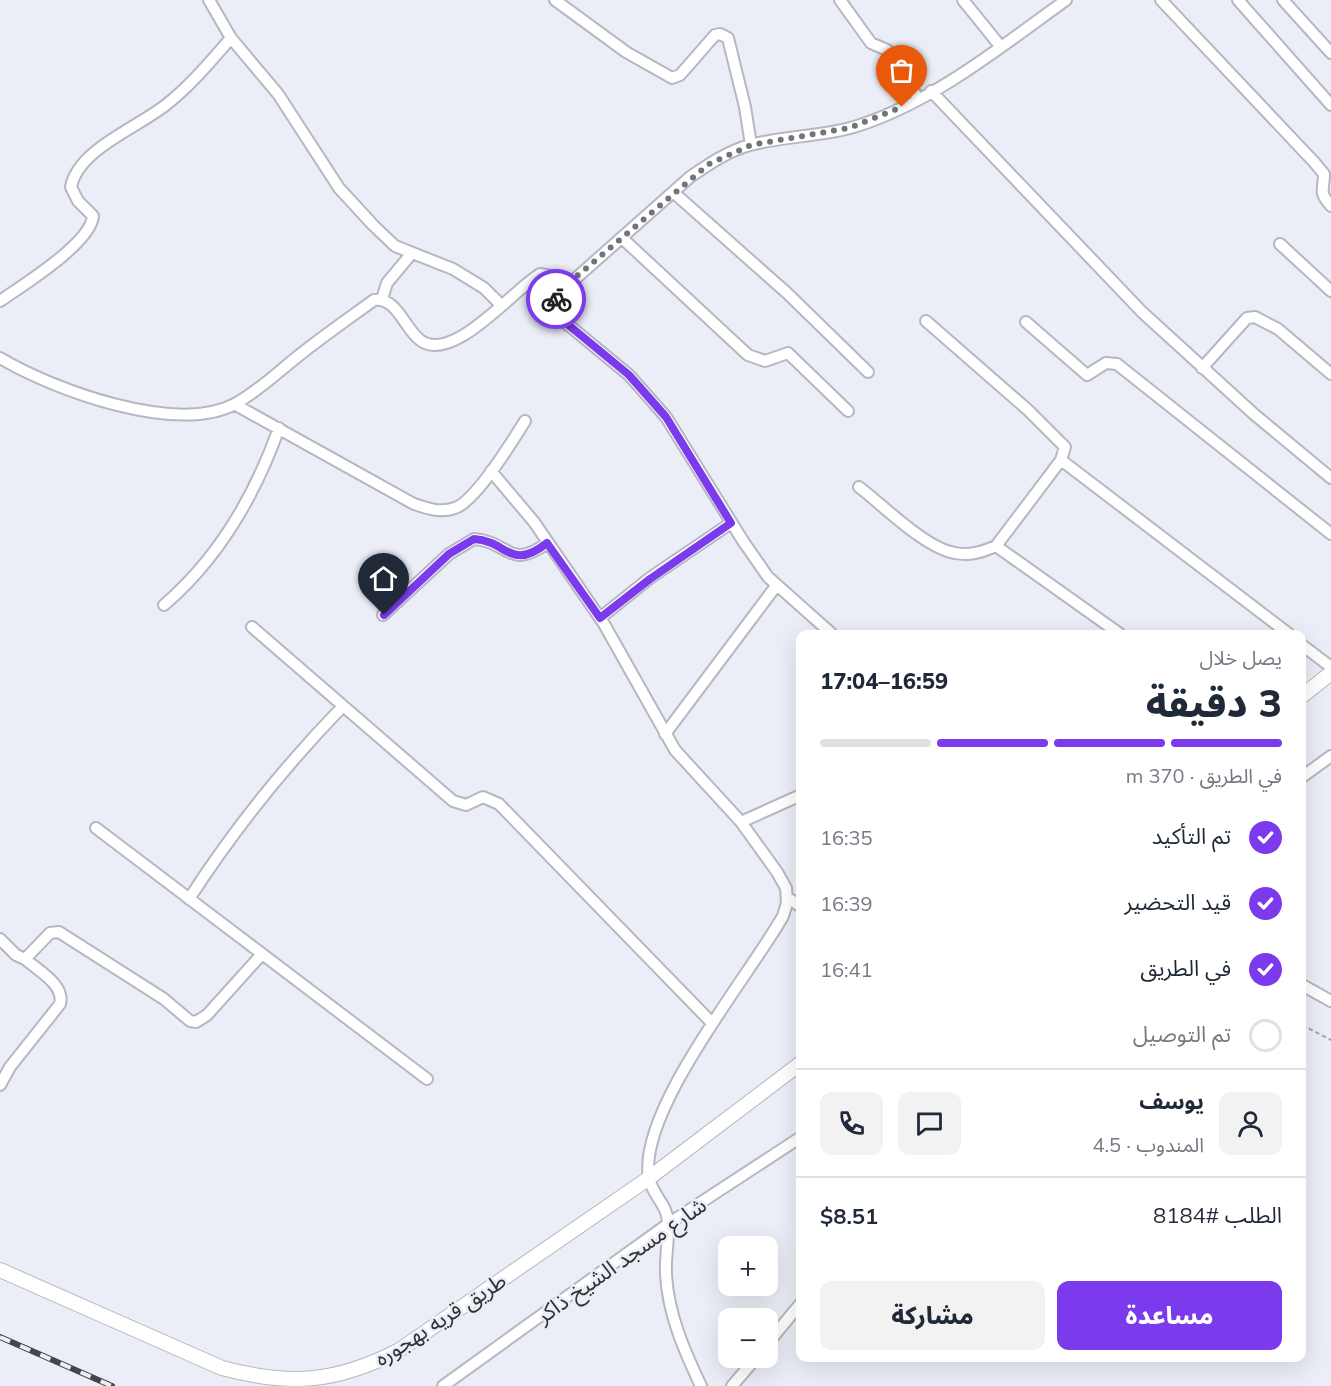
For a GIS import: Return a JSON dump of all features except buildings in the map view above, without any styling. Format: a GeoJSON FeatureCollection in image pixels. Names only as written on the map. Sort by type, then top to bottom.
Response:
{"type":"FeatureCollection","features":[{"type":"Feature","properties":{"kind":"street"},"geometry":{"type":"LineString","coordinates":[[209,0],[231,38],[278,94],[339,188],[382,234],[395,246],[453,269],[484,288],[501,305]]}},
{"type":"Feature","properties":{"kind":"street"},"geometry":{"type":"LineString","coordinates":[[555,0],[626,52],[672,78],[680,75],[715,35],[720,34],[728,38],[751,145]]}},
{"type":"Feature","properties":{"kind":"street"},"geometry":{"type":"LineString","coordinates":[[840,0],[871,43],[887,50],[897,59],[918,99]]}},
{"type":"Feature","properties":{"kind":"street"},"geometry":{"type":"LineString","coordinates":[[963,0],[1001,47]]}},
{"type":"Feature","properties":{"kind":"street"},"geometry":{"type":"LineString","coordinates":[[827,630],[776,586],[731,523],[666,417],[629,375],[590,345],[559,314],[555,302],[564,287],[673,192],[709,164],[751,145],[862,124],[918,99],[1001,47],[1066,0]]}},
{"type":"Feature","properties":{"kind":"street"},"geometry":{"type":"LineString","coordinates":[[1161,0],[1324,174],[1320,189],[1323,197],[1331,206]]}},
{"type":"Feature","properties":{"kind":"street"},"geometry":{"type":"LineString","coordinates":[[1238,0],[1331,105]]}},
{"type":"Feature","properties":{"kind":"street"},"geometry":{"type":"LineString","coordinates":[[1283,0],[1331,53]]}},
{"type":"Feature","properties":{"kind":"street"},"geometry":{"type":"LineString","coordinates":[[0,301],[32,279],[88,230],[93,216],[78,201],[71,187],[79,169],[105,144],[152,116],[186,88],[231,38]]}},
{"type":"Feature","properties":{"kind":"street"},"geometry":{"type":"LineString","coordinates":[[931,91],[1114,284],[1202,368],[1331,478]]}},
{"type":"Feature","properties":{"kind":"street"},"geometry":{"type":"LineString","coordinates":[[673,192],[788,293],[868,372]]}},
{"type":"Feature","properties":{"kind":"street"},"geometry":{"type":"LineString","coordinates":[[622,238],[748,355],[765,361],[788,353],[848,411]]}},
{"type":"Feature","properties":{"kind":"street"},"geometry":{"type":"LineString","coordinates":[[1280,244],[1331,291]]}},
{"type":"Feature","properties":{"kind":"street"},"geometry":{"type":"LineString","coordinates":[[382,299],[387,282],[412,253]]}},
{"type":"Feature","properties":{"kind":"street"},"geometry":{"type":"LineString","coordinates":[[0,358],[54,383],[103,401],[137,410],[197,414],[234,404],[374,300],[382,299],[390,303],[420,340],[440,346],[459,339],[540,274],[556,277],[564,287]]}},
{"type":"Feature","properties":{"kind":"street"},"geometry":{"type":"LineString","coordinates":[[1202,368],[1247,318],[1255,317],[1278,329],[1331,374]]}},
{"type":"Feature","properties":{"kind":"street"},"geometry":{"type":"LineString","coordinates":[[859,487],[936,547],[955,553],[976,554],[996,546],[1065,452],[1064,445],[1028,410],[926,321]]}},
{"type":"Feature","properties":{"kind":"street"},"geometry":{"type":"LineString","coordinates":[[1026,322],[1087,375],[1106,363],[1117,364],[1331,534]]}},
{"type":"Feature","properties":{"kind":"street"},"geometry":{"type":"LineString","coordinates":[[234,404],[414,504],[443,511],[459,507],[491,471],[525,420]]}},
{"type":"Feature","properties":{"kind":"street"},"geometry":{"type":"LineString","coordinates":[[164,605],[186,586],[218,549],[248,496],[279,428]]}},
{"type":"Feature","properties":{"kind":"street"},"geometry":{"type":"LineString","coordinates":[[1061,460],[1283,630]]}},
{"type":"Feature","properties":{"kind":"street"},"geometry":{"type":"LineString","coordinates":[[491,471],[534,522],[600,618],[675,750],[741,822],[786,888],[787,897],[783,916],[771,938],[712,1023],[661,1117],[653,1141],[651,1182],[666,1208],[668,1224],[666,1256],[668,1296],[673,1320],[701,1386]]}},
{"type":"Feature","properties":{"kind":"street"},"geometry":{"type":"LineString","coordinates":[[600,618],[650,579],[731,523]]}},
{"type":"Feature","properties":{"kind":"street"},"geometry":{"type":"LineString","coordinates":[[384,615],[449,554],[474,539],[493,542],[507,554],[514,556],[526,554],[547,543]]}},
{"type":"Feature","properties":{"kind":"street"},"geometry":{"type":"LineString","coordinates":[[996,546],[1114,630]]}},
{"type":"Feature","properties":{"kind":"street"},"geometry":{"type":"LineString","coordinates":[[665,734],[776,586]]}},
{"type":"Feature","properties":{"kind":"street"},"geometry":{"type":"LineString","coordinates":[[252,627],[453,801],[466,805],[483,797],[499,804],[712,1023]]}},
{"type":"Feature","properties":{"kind":"street"},"geometry":{"type":"LineString","coordinates":[[1306,648],[1331,667]]}},
{"type":"Feature","properties":{"kind":"street"},"geometry":{"type":"LineString","coordinates":[[1306,693],[1331,673]]}},
{"type":"Feature","properties":{"kind":"street"},"geometry":{"type":"LineString","coordinates":[[189,899],[226,844],[288,764],[343,705]]}},
{"type":"Feature","properties":{"kind":"street"},"geometry":{"type":"LineString","coordinates":[[1306,774],[1331,756]]}},
{"type":"Feature","properties":{"kind":"street"},"geometry":{"type":"LineString","coordinates":[[741,822],[796,797]]}},
{"type":"Feature","properties":{"kind":"street"},"geometry":{"type":"LineString","coordinates":[[96,828],[428,1079]]}},
{"type":"Feature","properties":{"kind":"street"},"geometry":{"type":"LineString","coordinates":[[787,897],[796,903]]}},
{"type":"Feature","properties":{"kind":"street"},"geometry":{"type":"LineString","coordinates":[[25,959],[50,933],[59,932],[164,999],[190,1021],[196,1022],[207,1015],[262,954]]}},
{"type":"Feature","properties":{"kind":"street"},"geometry":{"type":"LineString","coordinates":[[0,939],[16,955],[25,959],[60,989],[62,998],[60,1004],[10,1067],[0,1085]]}},
{"type":"Feature","properties":{"kind":"street"},"geometry":{"type":"LineString","coordinates":[[1306,987],[1331,1001]]}},
{"type":"Feature","properties":{"kind":"street","name":"طريق قريه بهجوره"},"geometry":{"type":"LineString","coordinates":[[0,1270],[222,1368],[257,1378],[294,1381],[330,1378],[365,1367],[398,1351],[651,1182],[796,1067]]}},
{"type":"Feature","properties":{"kind":"street","name":"شارع مسجد الشيخ ذاكر"},"geometry":{"type":"LineString","coordinates":[[443,1386],[668,1224],[796,1140]]}},
{"type":"Feature","properties":{"kind":"street"},"geometry":{"type":"LineString","coordinates":[[778,1331],[796,1309]]}},
{"type":"Feature","properties":{"kind":"street"},"geometry":{"type":"LineString","coordinates":[[732,1386],[747,1368]]}},
{"type":"Feature","properties":{"kind":"path"},"geometry":{"type":"LineString","coordinates":[[1306,1027],[1331,1040]]}},
{"type":"Feature","properties":{"kind":"railway"},"geometry":{"type":"LineString","coordinates":[[0,1337],[112,1386]]}},
{"type":"Feature","properties":{"kind":"way so far"},"geometry":{"type":"LineString","coordinates":[[556,299],[564,287],[690,177],[709,164],[751,145],[849,128],[875,120],[902,107]]}},
{"type":"Feature","properties":{"kind":"route"},"geometry":{"type":"LineString","coordinates":[[384,615],[449,554],[474,539],[483,539],[493,542],[507,554],[514,556],[521,556],[539,549],[547,543],[600,618],[650,579],[731,523],[666,417],[629,375],[566,323],[559,314],[556,299]]}}]}
